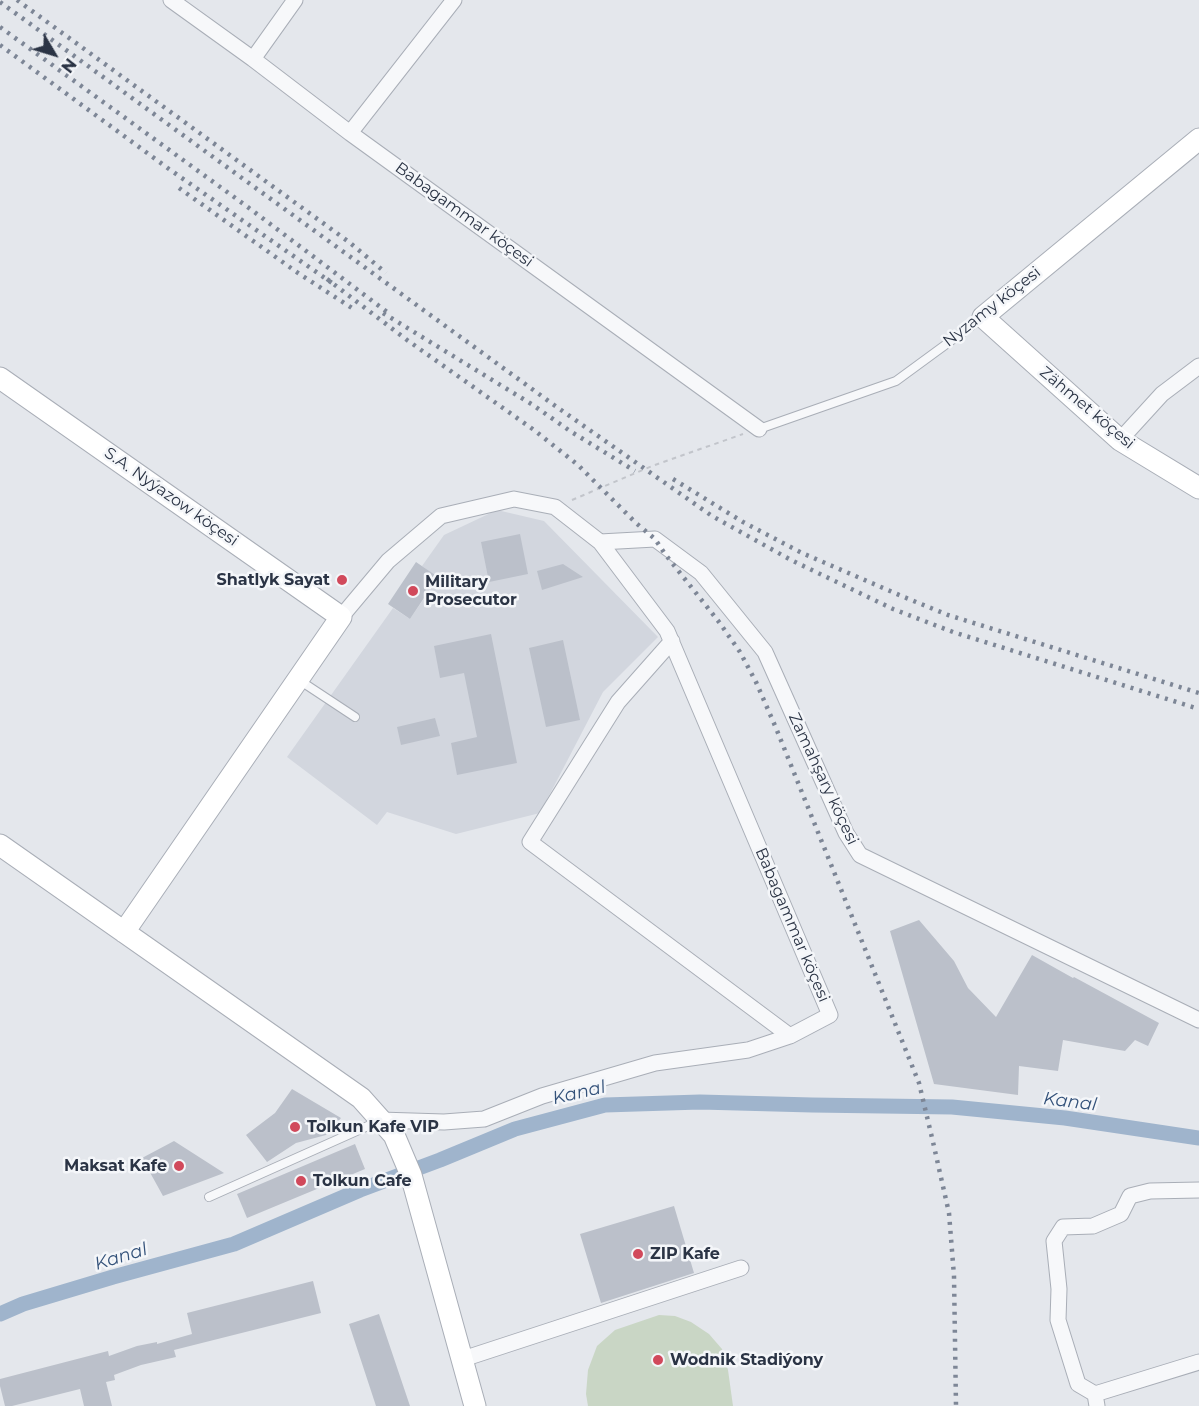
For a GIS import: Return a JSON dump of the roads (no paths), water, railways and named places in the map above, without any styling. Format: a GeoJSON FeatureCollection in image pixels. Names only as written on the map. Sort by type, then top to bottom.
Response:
{"type":"FeatureCollection","features":[{"type":"Feature","properties":{"kind":"street","name":"Babagammar köçesi"},"geometry":{"type":"LineString","coordinates":[[171,0],[254,59],[350,133],[759,429]]}},
{"type":"Feature","properties":{"kind":"street"},"geometry":{"type":"LineString","coordinates":[[254,59],[295,0]]}},
{"type":"Feature","properties":{"kind":"street"},"geometry":{"type":"LineString","coordinates":[[350,133],[454,0]]}},
{"type":"Feature","properties":{"kind":"street","name":"Nyzamy köçesi"},"geometry":{"type":"LineString","coordinates":[[983,317],[1199,139]]}},
{"type":"Feature","properties":{"kind":"street","name":"Zähmet köçesi"},"geometry":{"type":"LineString","coordinates":[[983,317],[1120,440],[1199,488]]}},
{"type":"Feature","properties":{"kind":"street"},"geometry":{"type":"LineString","coordinates":[[1120,440],[1162,394],[1199,366]]}},
{"type":"Feature","properties":{"kind":"street","name":"S.A. Nyýazow köçesi"},"geometry":{"type":"LineString","coordinates":[[0,378],[341,617]]}},
{"type":"Feature","properties":{"kind":"street","name":"Babagammar köçesi"},"geometry":{"type":"LineString","coordinates":[[341,617],[388,561],[441,516],[514,499],[555,507],[600,542],[667,630],[830,1015],[790,1036],[748,1050],[655,1063],[542,1096],[484,1119],[387,1128]]}},
{"type":"Feature","properties":{"kind":"street","name":"Zamahşary köçesi"},"geometry":{"type":"LineString","coordinates":[[600,542],[655,539],[701,573],[765,652],[846,833],[860,855],[1199,1020]]}},
{"type":"Feature","properties":{"kind":"street"},"geometry":{"type":"LineString","coordinates":[[124,932],[341,617]]}},
{"type":"Feature","properties":{"kind":"street"},"geometry":{"type":"LineString","coordinates":[[672,641],[618,702],[530,842],[790,1036]]}},
{"type":"Feature","properties":{"kind":"street"},"geometry":{"type":"LineString","coordinates":[[0,845],[361,1098],[387,1128],[411,1174],[476,1406]]}},
{"type":"Feature","properties":{"kind":"street"},"geometry":{"type":"LineString","coordinates":[[1199,1190],[1150,1191],[1130,1196],[1121,1214],[1093,1226],[1063,1227],[1054,1241],[1059,1289],[1058,1320],[1078,1384],[1096,1400],[1199,1362]]}},
{"type":"Feature","properties":{"kind":"street"},"geometry":{"type":"LineString","coordinates":[[463,1359],[741,1268]]}},
{"type":"Feature","properties":{"kind":"lane","name":"Nyzamy köçesi"},"geometry":{"type":"LineString","coordinates":[[759,429],[896,381],[983,317]]}},
{"type":"Feature","properties":{"kind":"lane"},"geometry":{"type":"LineString","coordinates":[[298,680],[355,717]]}},
{"type":"Feature","properties":{"kind":"lane"},"geometry":{"type":"LineString","coordinates":[[209,1197],[387,1128]]}},
{"type":"Feature","properties":{"kind":"waterway","name":"Kanal"},"geometry":{"type":"LineString","coordinates":[[0,1314],[23,1304],[113,1277],[234,1244],[360,1190],[515,1129],[605,1105],[700,1102],[952,1107],[1065,1118],[1199,1138]]}},
{"type":"Feature","properties":{"kind":"railway"},"geometry":{"type":"LineString","coordinates":[[17,0],[349,242],[386,273]]}},
{"type":"Feature","properties":{"kind":"railway"},"geometry":{"type":"LineString","coordinates":[[0,2],[554,405],[712,516],[791,560],[893,609],[953,632],[1199,709]]}},
{"type":"Feature","properties":{"kind":"railway"},"geometry":{"type":"LineString","coordinates":[[0,27],[245,205],[391,315]]}},
{"type":"Feature","properties":{"kind":"railway"},"geometry":{"type":"LineString","coordinates":[[0,45],[169,169],[332,283]]}},
{"type":"Feature","properties":{"kind":"railway"},"geometry":{"type":"LineString","coordinates":[[179,188],[298,273],[355,310]]}},
{"type":"Feature","properties":{"kind":"railway"},"geometry":{"type":"LineString","coordinates":[[327,279],[407,340],[534,430],[578,465],[655,539],[740,652],[776,728],[919,1083],[949,1213],[954,1276],[956,1406]]}},
{"type":"Feature","properties":{"kind":"railway"},"geometry":{"type":"LineString","coordinates":[[383,313],[635,471]]}},
{"type":"Feature","properties":{"kind":"railway"},"geometry":{"type":"LineString","coordinates":[[673,479],[743,522],[802,553],[948,615],[1199,693]]}},
{"type":"Feature","properties":{"kind":"place","name":"Shatlyk Sayat"},"geometry":{"type":"Point","coordinates":[342,580]}},
{"type":"Feature","properties":{"kind":"place","name":"Military Prosecutor"},"geometry":{"type":"Point","coordinates":[413,591]}},
{"type":"Feature","properties":{"kind":"place","name":"Tolkun Kafe VIP"},"geometry":{"type":"Point","coordinates":[295,1127]}},
{"type":"Feature","properties":{"kind":"place","name":"Maksat Kafe"},"geometry":{"type":"Point","coordinates":[179,1166]}},
{"type":"Feature","properties":{"kind":"place","name":"Tolkun Cafe"},"geometry":{"type":"Point","coordinates":[301,1181]}},
{"type":"Feature","properties":{"kind":"place","name":"ZIP Kafe"},"geometry":{"type":"Point","coordinates":[638,1254]}},
{"type":"Feature","properties":{"kind":"place","name":"Wodnik Stadiýony"},"geometry":{"type":"Point","coordinates":[658,1360]}}]}
